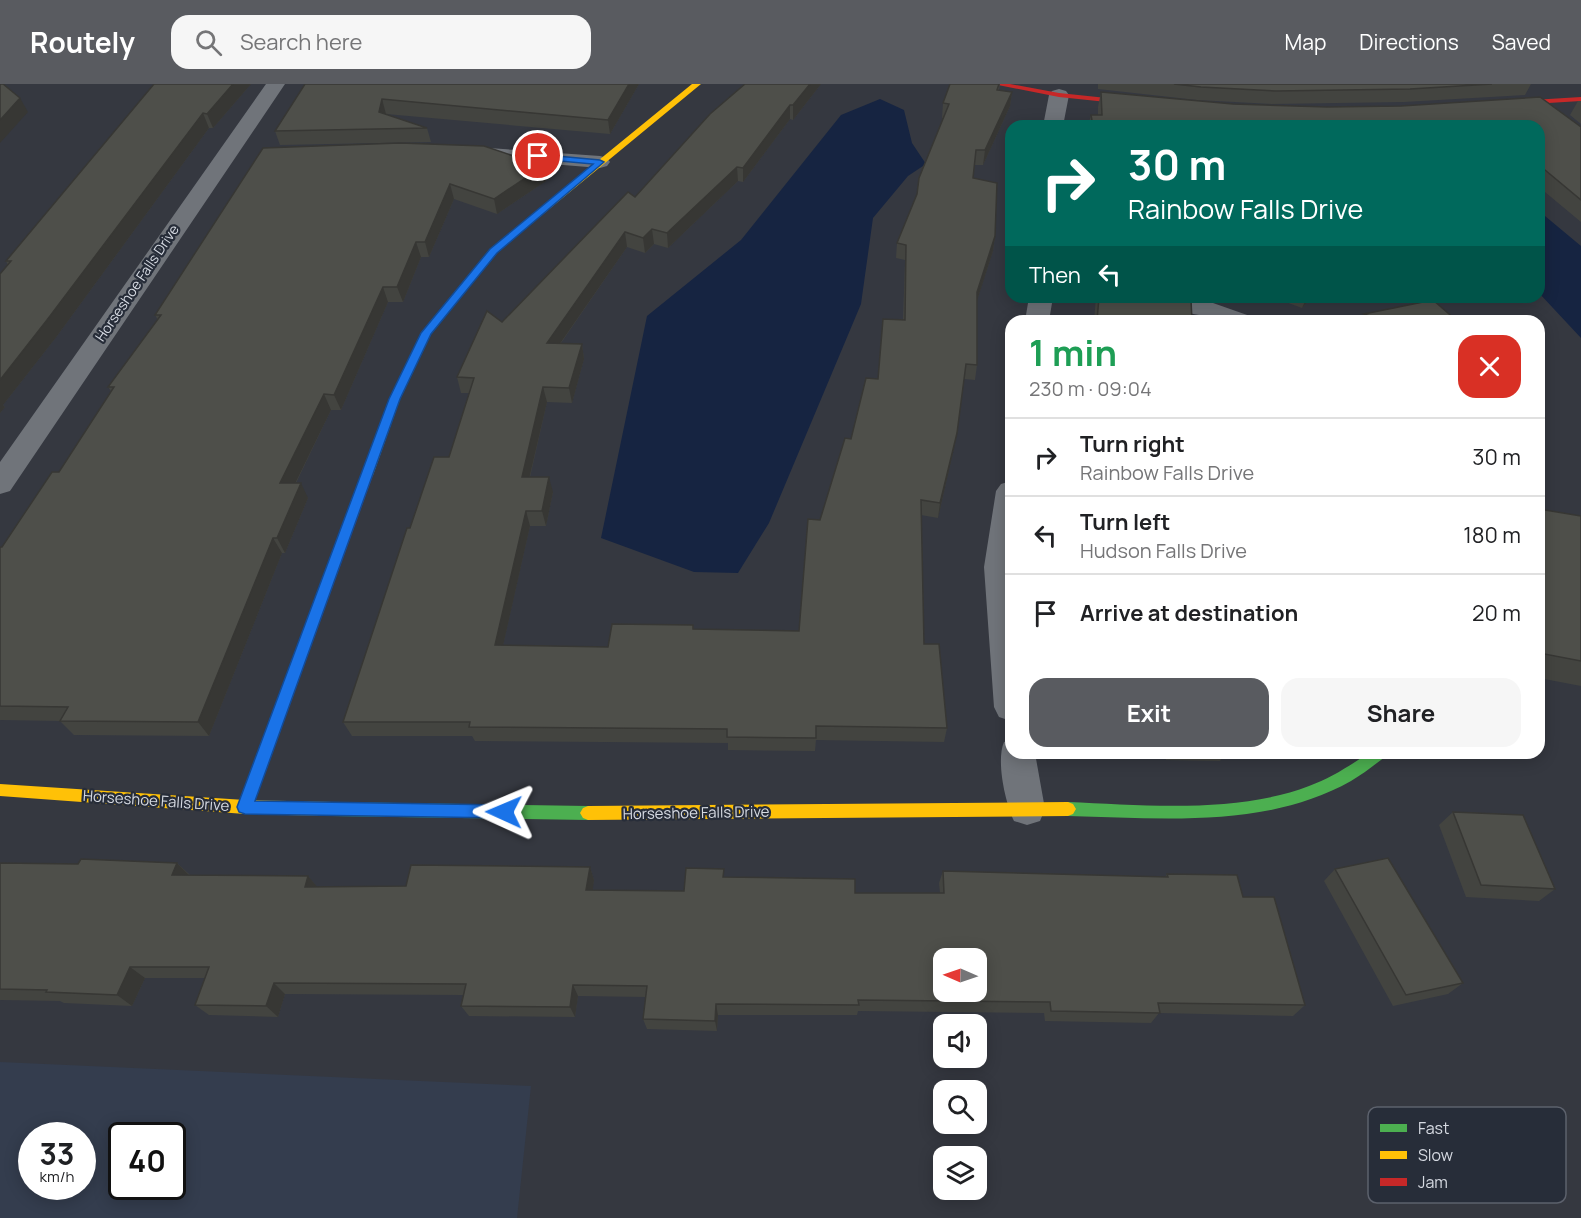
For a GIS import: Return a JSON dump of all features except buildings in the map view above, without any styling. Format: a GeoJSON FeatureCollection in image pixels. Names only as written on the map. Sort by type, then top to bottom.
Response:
{"type":"FeatureCollection","features":[{"type":"Feature","properties":{"kind":"street","name":"Horseshoe Falls Drive"},"geometry":{"type":"LineString","coordinates":[[0,484],[276,84]]}},
{"type":"Feature","properties":{"kind":"street"},"geometry":{"type":"LineString","coordinates":[[245,807],[395,399],[426,333],[493,251],[697,84]]}},
{"type":"Feature","properties":{"kind":"street"},"geometry":{"type":"LineString","coordinates":[[997,84],[1059,95],[1160,105]]}},
{"type":"Feature","properties":{"kind":"street"},"geometry":{"type":"LineString","coordinates":[[1054,120],[1059,95]]}},
{"type":"Feature","properties":{"kind":"street"},"geometry":{"type":"LineString","coordinates":[[1488,105],[1581,99]]}},
{"type":"Feature","properties":{"kind":"street"},"geometry":{"type":"LineString","coordinates":[[1536,102],[1563,123]]}},
{"type":"Feature","properties":{"kind":"street"},"geometry":{"type":"LineString","coordinates":[[438,151],[517,154],[600,162]]}},
{"type":"Feature","properties":{"kind":"street"},"geometry":{"type":"LineString","coordinates":[[225,156],[249,155]]}},
{"type":"Feature","properties":{"kind":"street"},"geometry":{"type":"LineString","coordinates":[[1173,303],[1204,308],[1224,315]]}},
{"type":"Feature","properties":{"kind":"street"},"geometry":{"type":"LineString","coordinates":[[1005,528],[999,567],[1005,638]]}},
{"type":"Feature","properties":{"kind":"street"},"geometry":{"type":"LineString","coordinates":[[1018,759],[1027,809]]}},
{"type":"Feature","properties":{"kind":"street","name":"Horseshoe Falls Drive"},"geometry":{"type":"LineString","coordinates":[[0,790],[245,807],[622,814],[1027,809],[1192,811],[1270,804],[1324,789],[1373,759]]}},
{"type":"Feature","properties":{"kind":"shaded area"},"geometry":{"type":"Polygon","coordinates":[[[0,1062],[531,1086],[517,1218],[0,1218],[0,1062]]]}},
{"type":"Feature","properties":{"kind":"water"},"geometry":{"type":"Polygon","coordinates":[[[880,99],[904,110],[912,143],[926,164],[908,176],[873,218],[861,304],[769,523],[738,573],[694,572],[601,538],[647,316],[741,240],[841,115],[880,99]]]}},
{"type":"Feature","properties":{"kind":"water"},"geometry":{"type":"Polygon","coordinates":[[[1545,216],[1581,246],[1581,338],[1545,299],[1545,216]]]}},
{"type":"Feature","properties":{"kind":"traffic: fast"},"geometry":{"type":"LineString","coordinates":[[1068,809],[1190,811],[1231,809],[1271,803],[1310,793],[1346,776],[1371,759]]}},
{"type":"Feature","properties":{"kind":"traffic: fast"},"geometry":{"type":"LineString","coordinates":[[332,809],[588,813]]}},
{"type":"Feature","properties":{"kind":"traffic: slow"},"geometry":{"type":"LineString","coordinates":[[367,475],[395,399],[426,333],[493,251],[697,84]]}},
{"type":"Feature","properties":{"kind":"traffic: slow"},"geometry":{"type":"LineString","coordinates":[[0,790],[245,807],[332,809]]}},
{"type":"Feature","properties":{"kind":"traffic: slow"},"geometry":{"type":"LineString","coordinates":[[588,813],[1068,809]]}},
{"type":"Feature","properties":{"kind":"traffic: jam"},"geometry":{"type":"LineString","coordinates":[[997,84],[1059,95],[1145,104]]}},
{"type":"Feature","properties":{"kind":"traffic: jam"},"geometry":{"type":"LineString","coordinates":[[1502,104],[1581,99]]}},
{"type":"Feature","properties":{"kind":"traffic: jam"},"geometry":{"type":"LineString","coordinates":[[245,807],[367,475]]}},
{"type":"Feature","properties":{"kind":"route"},"geometry":{"type":"LineString","coordinates":[[504,812],[245,807],[395,399],[426,333],[493,251],[600,162],[538,156]]}}]}
